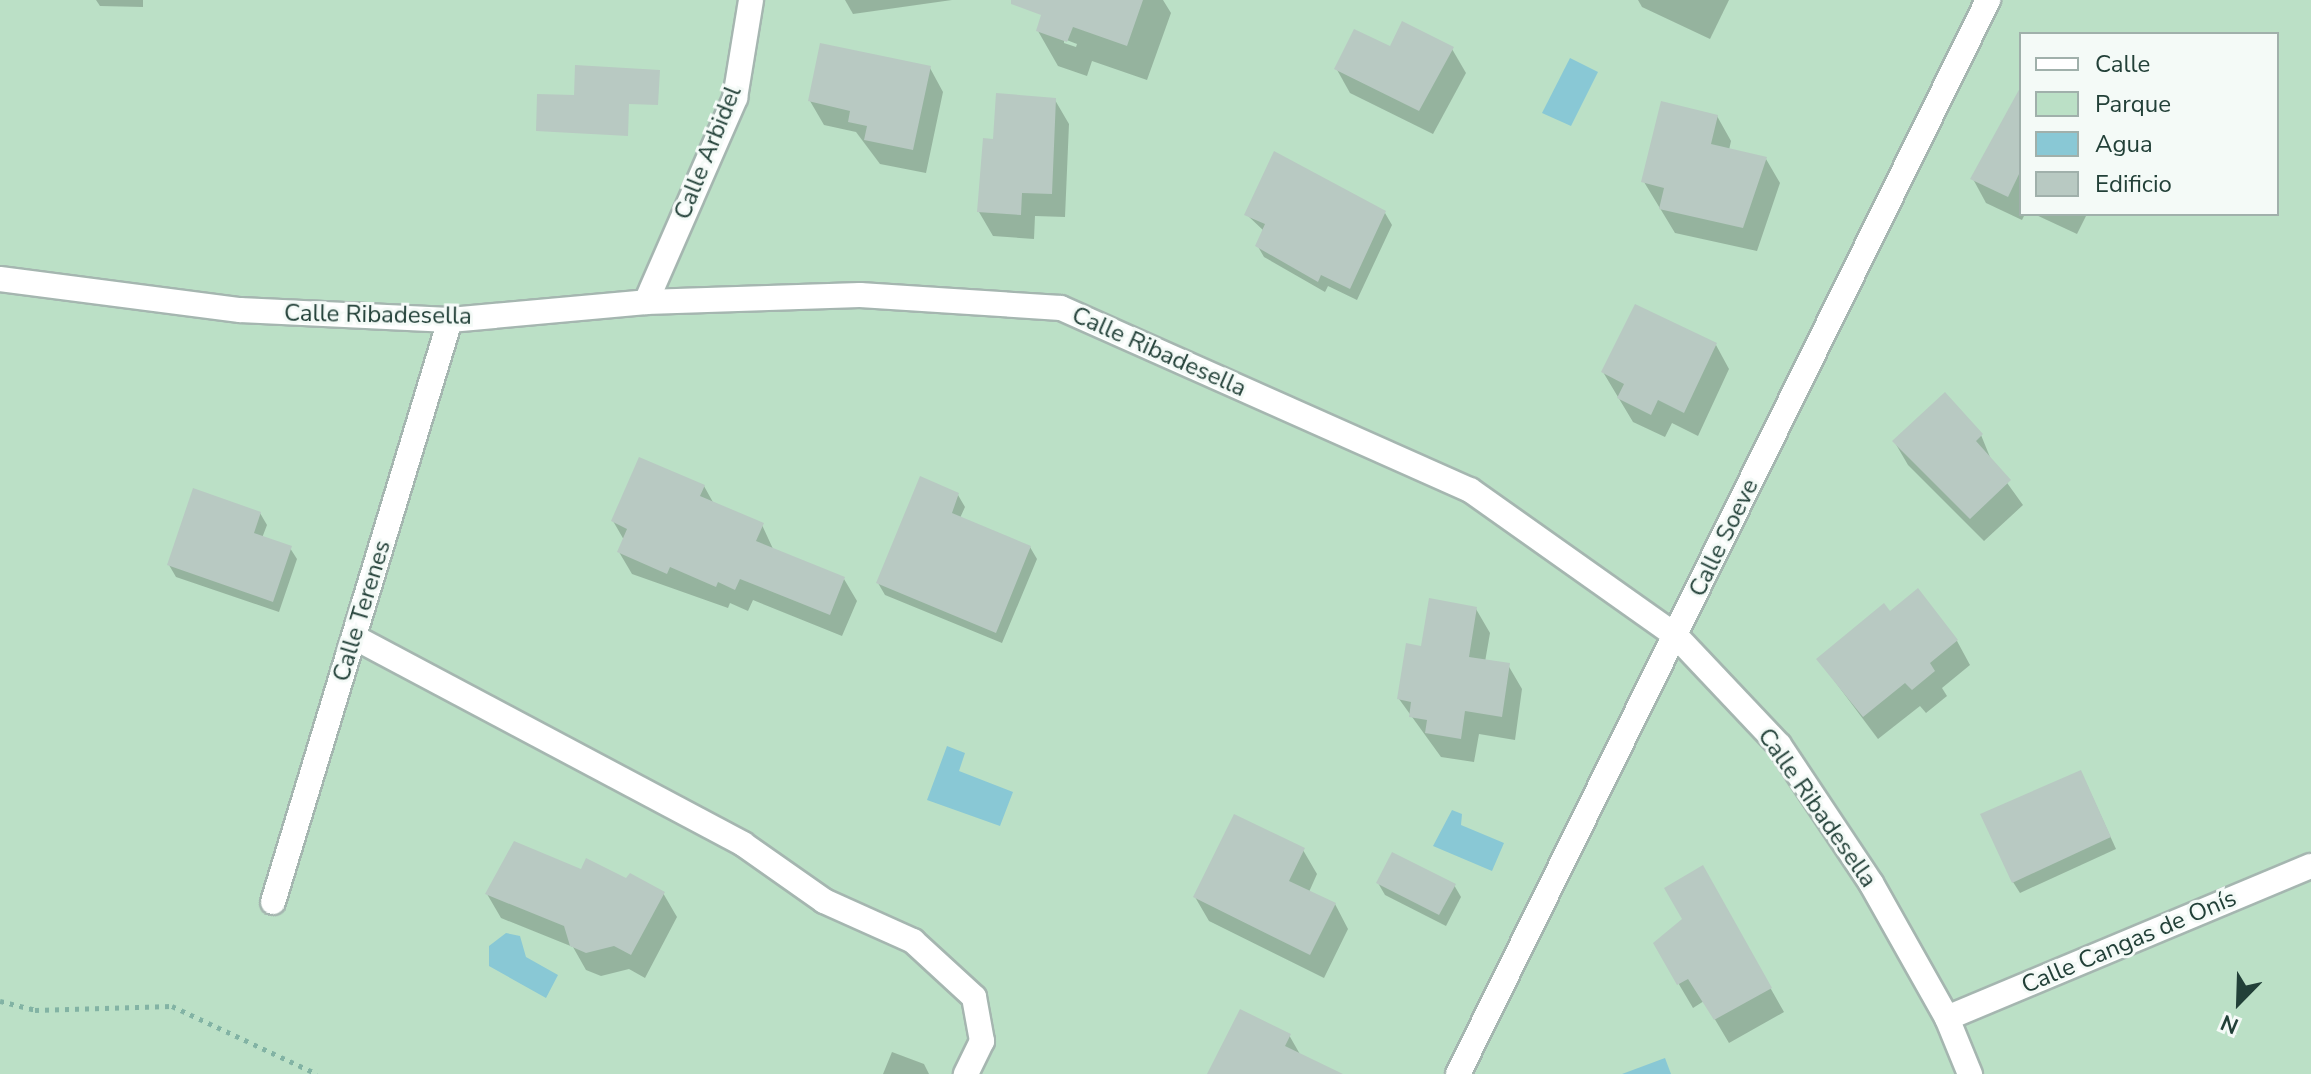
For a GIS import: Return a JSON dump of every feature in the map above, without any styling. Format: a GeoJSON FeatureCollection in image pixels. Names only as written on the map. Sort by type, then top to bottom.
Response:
{"type":"FeatureCollection","features":[{"type":"Feature","properties":{"kind":"street","name":"Calle Arbidel"},"geometry":{"type":"LineString","coordinates":[[646,302],[735,98],[751,0]]}},
{"type":"Feature","properties":{"kind":"street","name":"Calle Soeve"},"geometry":{"type":"LineString","coordinates":[[1458,1074],[1988,0]]}},
{"type":"Feature","properties":{"kind":"street","name":"Calle Ribadesella"},"geometry":{"type":"LineString","coordinates":[[0,279],[240,310],[450,320],[646,302],[860,295],[1061,308],[1470,490],[1676,636],[1779,745],[1871,883],[1947,1018],[1970,1074]]}},
{"type":"Feature","properties":{"kind":"street","name":"Calle Terenes"},"geometry":{"type":"LineString","coordinates":[[273,902],[450,320]]}},
{"type":"Feature","properties":{"kind":"street"},"geometry":{"type":"LineString","coordinates":[[354,637],[743,844],[824,901],[913,941],[974,997],[982,1041],[966,1074]]}},
{"type":"Feature","properties":{"kind":"street","name":"Calle Cangas de Onís"},"geometry":{"type":"LineString","coordinates":[[1947,1018],[2311,866]]}},
{"type":"Feature","properties":{"kind":"path"},"geometry":{"type":"LineString","coordinates":[[0,1001],[35,1010],[172,1006],[317,1074]]}},
{"type":"Feature","properties":{"kind":"green space"},"geometry":{"type":"Polygon","coordinates":[[[0,0],[2311,0],[2311,1074],[0,1074],[0,0]]]}},
{"type":"Feature","properties":{"kind":"water"},"geometry":{"type":"Polygon","coordinates":[[[1570,58],[1598,72],[1571,126],[1542,113],[1570,58]]]}},
{"type":"Feature","properties":{"kind":"water"},"geometry":{"type":"Polygon","coordinates":[[[947,746],[965,753],[959,771],[1013,792],[1000,826],[927,800],[947,746]]]}},
{"type":"Feature","properties":{"kind":"water"},"geometry":{"type":"Polygon","coordinates":[[[1452,810],[1462,814],[1461,825],[1504,843],[1492,871],[1433,846],[1452,810]]]}},
{"type":"Feature","properties":{"kind":"water"},"geometry":{"type":"Polygon","coordinates":[[[506,933],[520,936],[526,957],[558,975],[546,998],[489,966],[489,946],[506,933]]]}},
{"type":"Feature","properties":{"kind":"water"},"geometry":{"type":"Polygon","coordinates":[[[1665,1058],[1671,1074],[1622,1074],[1665,1058]]]}},
{"type":"Feature","properties":{"kind":"building"},"geometry":{"type":"Polygon","coordinates":[[[1011,0],[1143,0],[1127,46],[1073,27],[1067,42],[1036,31],[1041,15],[1011,4],[1011,0]]]}},
{"type":"Feature","properties":{"kind":"building"},"geometry":{"type":"Polygon","coordinates":[[[1402,21],[1454,47],[1419,111],[1334,69],[1354,29],[1390,46],[1402,21]]]}},
{"type":"Feature","properties":{"kind":"building"},"geometry":{"type":"Polygon","coordinates":[[[820,43],[931,66],[913,150],[864,140],[867,126],[848,122],[850,111],[808,101],[820,43]]]}},
{"type":"Feature","properties":{"kind":"building"},"geometry":{"type":"Polygon","coordinates":[[[575,65],[660,70],[658,105],[629,104],[628,136],[536,131],[537,94],[574,95],[575,65]]]}},
{"type":"Feature","properties":{"kind":"building"},"geometry":{"type":"Polygon","coordinates":[[[2019,90],[2019,174],[2008,197],[1970,179],[2019,90]]]}},
{"type":"Feature","properties":{"kind":"building"},"geometry":{"type":"Polygon","coordinates":[[[996,93],[1056,98],[1052,194],[1022,193],[1021,215],[977,212],[983,138],[993,139],[996,93]]]}},
{"type":"Feature","properties":{"kind":"building"},"geometry":{"type":"Polygon","coordinates":[[[1661,101],[1718,115],[1711,144],[1767,157],[1743,228],[1659,209],[1664,188],[1641,182],[1661,101]]]}},
{"type":"Feature","properties":{"kind":"building"},"geometry":{"type":"Polygon","coordinates":[[[1274,151],[1386,211],[1350,289],[1321,275],[1318,282],[1255,246],[1265,224],[1244,215],[1274,151]]]}},
{"type":"Feature","properties":{"kind":"building"},"geometry":{"type":"Polygon","coordinates":[[[1635,304],[1717,343],[1684,413],[1658,400],[1651,415],[1617,398],[1624,384],[1601,372],[1635,304]]]}},
{"type":"Feature","properties":{"kind":"building"},"geometry":{"type":"Polygon","coordinates":[[[1945,392],[1983,434],[1976,441],[2011,480],[1970,519],[1892,441],[1945,392]]]}},
{"type":"Feature","properties":{"kind":"building"},"geometry":{"type":"Polygon","coordinates":[[[639,457],[705,485],[700,496],[764,523],[756,541],[845,577],[830,615],[740,579],[735,590],[718,582],[716,587],[670,567],[667,574],[617,552],[627,529],[611,521],[639,457]]]}},
{"type":"Feature","properties":{"kind":"building"},"geometry":{"type":"Polygon","coordinates":[[[920,476],[959,493],[952,513],[1031,546],[996,633],[876,583],[920,476]]]}},
{"type":"Feature","properties":{"kind":"building"},"geometry":{"type":"Polygon","coordinates":[[[193,488],[261,512],[254,533],[292,546],[273,602],[167,565],[193,488]]]}},
{"type":"Feature","properties":{"kind":"building"},"geometry":{"type":"Polygon","coordinates":[[[1918,588],[1958,640],[1930,663],[1935,671],[1912,690],[1905,683],[1863,717],[1816,659],[1884,603],[1890,611],[1918,588]]]}},
{"type":"Feature","properties":{"kind":"building"},"geometry":{"type":"Polygon","coordinates":[[[1429,598],[1477,607],[1469,657],[1510,663],[1502,717],[1465,711],[1461,739],[1425,733],[1427,720],[1409,717],[1411,702],[1397,699],[1406,643],[1421,646],[1429,598]]]}},
{"type":"Feature","properties":{"kind":"building"},"geometry":{"type":"Polygon","coordinates":[[[2081,770],[2111,837],[2012,883],[1980,814],[2081,770]]]}},
{"type":"Feature","properties":{"kind":"building"},"geometry":{"type":"Polygon","coordinates":[[[1234,814],[1305,848],[1289,881],[1336,903],[1310,955],[1193,897],[1234,814]]]}},
{"type":"Feature","properties":{"kind":"building"},"geometry":{"type":"Polygon","coordinates":[[[514,841],[581,869],[586,858],[626,878],[630,873],[665,892],[631,955],[614,946],[586,953],[570,946],[564,926],[485,894],[514,841]]]}},
{"type":"Feature","properties":{"kind":"building"},"geometry":{"type":"Polygon","coordinates":[[[1392,852],[1456,884],[1439,915],[1376,883],[1392,852]]]}},
{"type":"Feature","properties":{"kind":"building"},"geometry":{"type":"Polygon","coordinates":[[[1703,865],[1772,988],[1714,1020],[1688,979],[1677,985],[1653,943],[1682,919],[1664,888],[1703,865]]]}},
{"type":"Feature","properties":{"kind":"building"},"geometry":{"type":"Polygon","coordinates":[[[1240,1009],[1291,1034],[1285,1046],[1343,1074],[1207,1074],[1240,1009]]]}}]}
